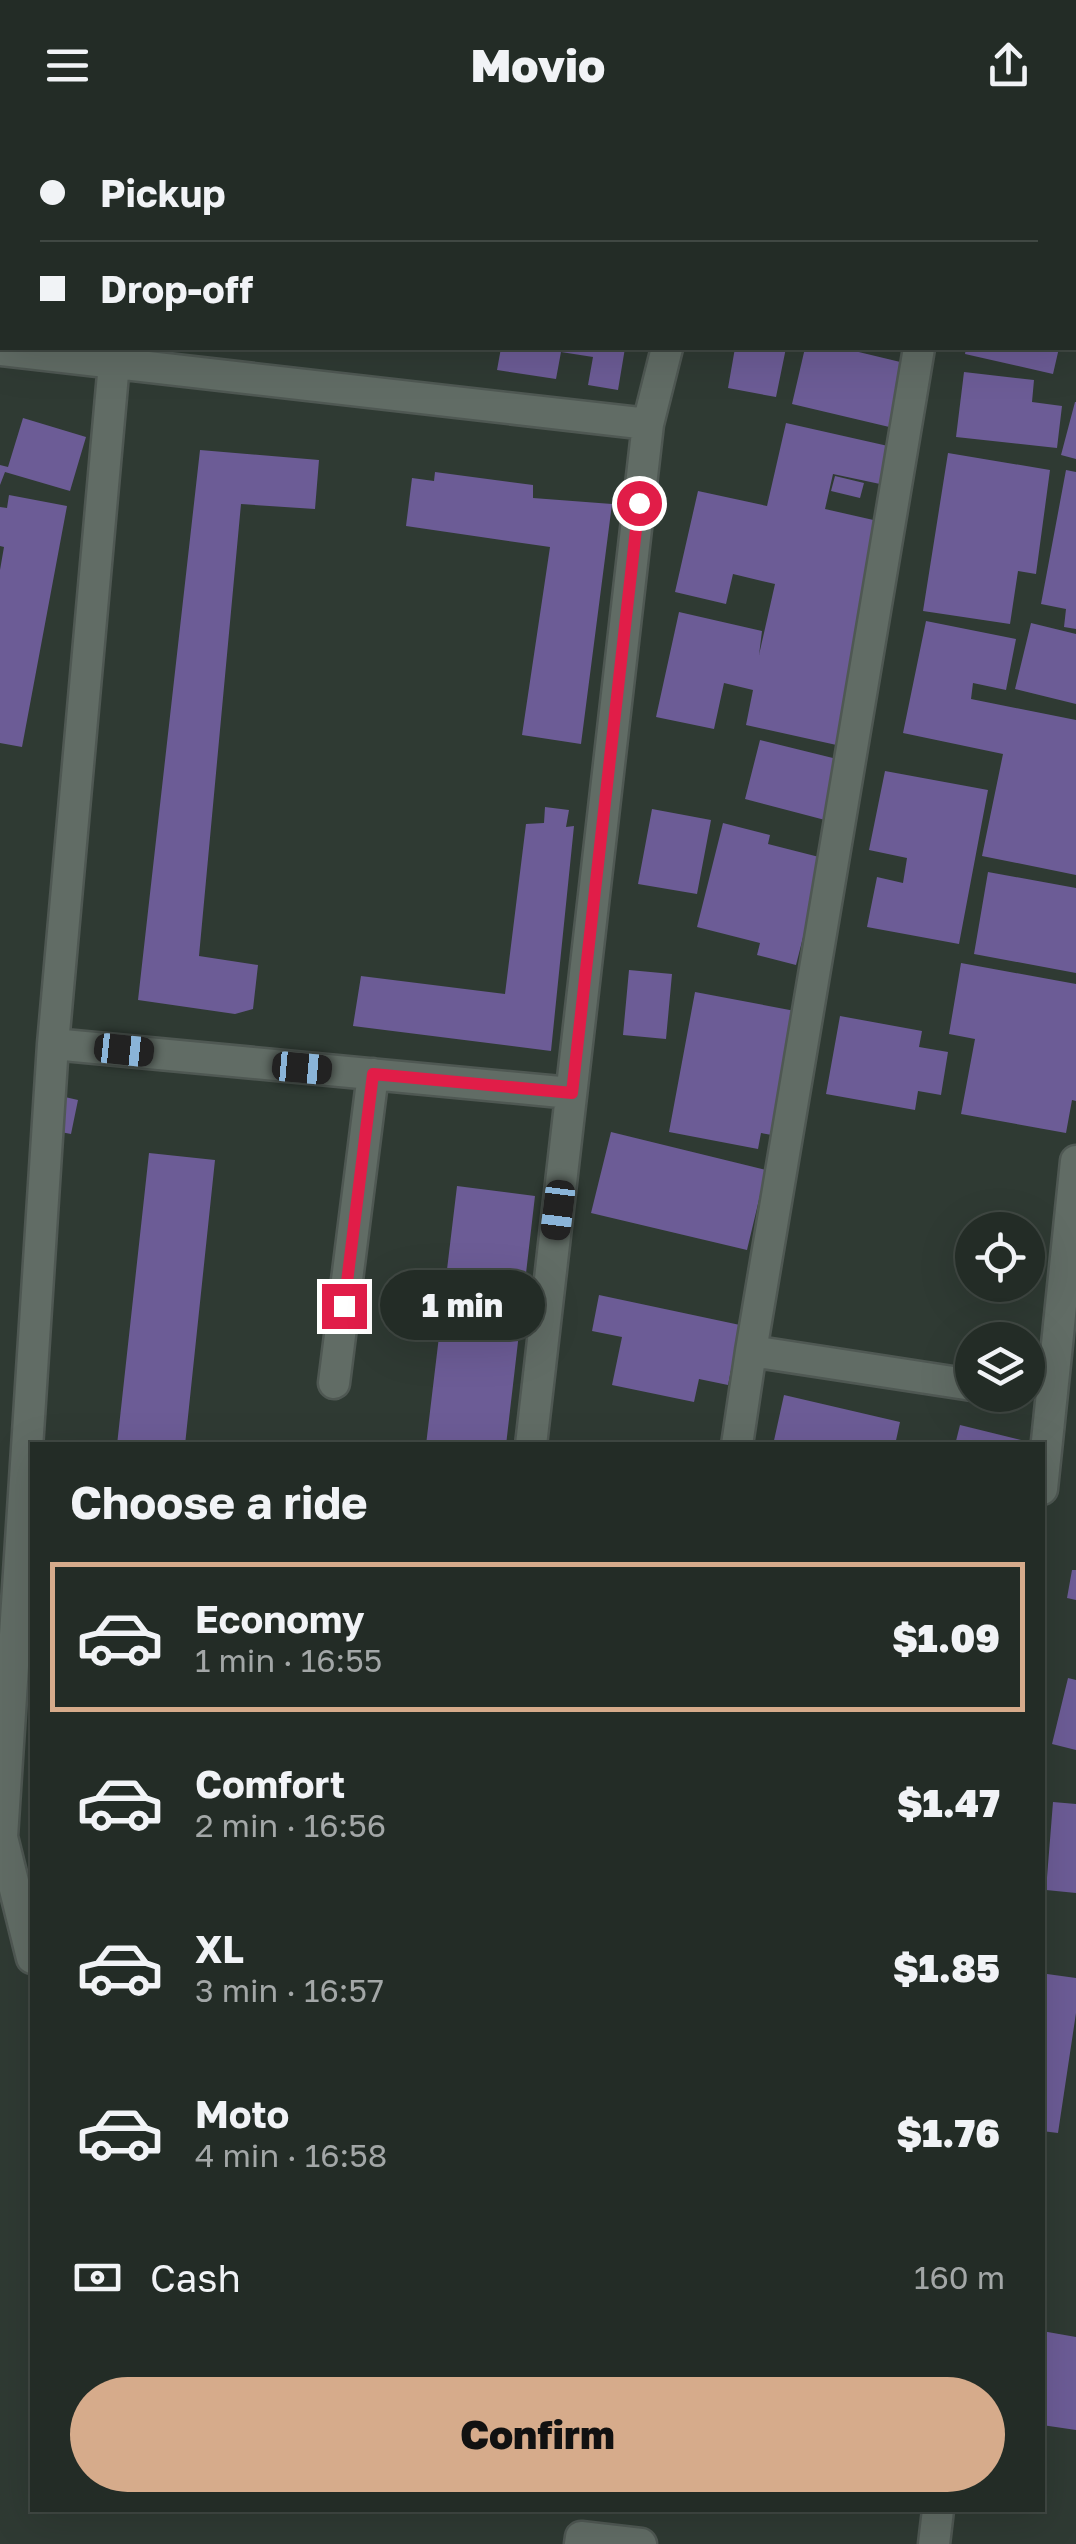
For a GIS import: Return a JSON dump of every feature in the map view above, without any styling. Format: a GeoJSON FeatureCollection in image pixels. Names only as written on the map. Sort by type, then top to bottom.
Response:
{"type":"FeatureCollection","features":[{"type":"Feature","properties":{"kind":"street"},"geometry":{"type":"LineString","coordinates":[[0,350],[648,424]]}},
{"type":"Feature","properties":{"kind":"street"},"geometry":{"type":"LineString","coordinates":[[531,1442],[648,424],[666,350]]}},
{"type":"Feature","properties":{"kind":"street"},"geometry":{"type":"LineString","coordinates":[[738,1442],[919,350]]}},
{"type":"Feature","properties":{"kind":"street"},"geometry":{"type":"LineString","coordinates":[[30,1950],[2,1837],[53,1044],[114,363]]}},
{"type":"Feature","properties":{"kind":"street"},"geometry":{"type":"LineString","coordinates":[[53,1044],[572,1093]]}},
{"type":"Feature","properties":{"kind":"street"},"geometry":{"type":"LineString","coordinates":[[334,1383],[373,1074]]}},
{"type":"Feature","properties":{"kind":"street"},"geometry":{"type":"LineString","coordinates":[[1045,1362],[1076,1161]]}},
{"type":"Feature","properties":{"kind":"street"},"geometry":{"type":"LineString","coordinates":[[751,1351],[955,1382]]}},
{"type":"Feature","properties":{"kind":"street"},"geometry":{"type":"LineString","coordinates":[[1040,1412],[1041,1442]]}},
{"type":"Feature","properties":{"kind":"street"},"geometry":{"type":"LineString","coordinates":[[934,2544],[938,2512]]}},
{"type":"Feature","properties":{"kind":"street"},"geometry":{"type":"LineString","coordinates":[[582,2530],[640,2544]]}},
{"type":"Feature","properties":{"kind":"building"},"geometry":{"type":"Polygon","coordinates":[[[501,350],[625,350],[618,390],[588,385],[593,357],[561,352],[556,379],[497,370],[501,350]]]}},
{"type":"Feature","properties":{"kind":"building"},"geometry":{"type":"Polygon","coordinates":[[[735,350],[786,350],[776,397],[728,388],[735,350]]]}},
{"type":"Feature","properties":{"kind":"building"},"geometry":{"type":"Polygon","coordinates":[[[805,350],[850,350],[917,366],[902,430],[792,404],[805,350]]]}},
{"type":"Feature","properties":{"kind":"building"},"geometry":{"type":"Polygon","coordinates":[[[966,350],[1059,350],[1053,374],[965,354],[966,350]]]}},
{"type":"Feature","properties":{"kind":"building"},"geometry":{"type":"Polygon","coordinates":[[[964,372],[1034,380],[1032,402],[1062,406],[1057,448],[956,437],[964,372]]]}},
{"type":"Feature","properties":{"kind":"building"},"geometry":{"type":"Polygon","coordinates":[[[1076,402],[1076,459],[1061,455],[1076,402]]]}},
{"type":"Feature","properties":{"kind":"building"},"geometry":{"type":"Polygon","coordinates":[[[23,418],[86,437],[70,491],[5,472],[0,485],[0,465],[8,467],[23,418]]]}},
{"type":"Feature","properties":{"kind":"building"},"geometry":{"type":"Polygon","coordinates":[[[786,423],[888,446],[880,484],[833,474],[825,509],[891,524],[841,746],[746,725],[753,690],[724,683],[714,729],[656,717],[679,612],[762,631],[759,655],[775,584],[733,574],[726,604],[675,592],[698,491],[767,506],[786,423]]]}},
{"type":"Feature","properties":{"kind":"building"},"geometry":{"type":"Polygon","coordinates":[[[200,450],[319,460],[315,509],[241,504],[199,956],[258,965],[253,1009],[235,1014],[138,1000],[200,450]]]}},
{"type":"Feature","properties":{"kind":"building"},"geometry":{"type":"Polygon","coordinates":[[[948,453],[1050,470],[1036,574],[1018,571],[1010,624],[923,611],[948,453]]]}},
{"type":"Feature","properties":{"kind":"building"},"geometry":{"type":"Polygon","coordinates":[[[1066,470],[1076,472],[1076,629],[1064,627],[1066,609],[1041,604],[1066,470]]]}},
{"type":"Feature","properties":{"kind":"building"},"geometry":{"type":"Polygon","coordinates":[[[435,472],[533,485],[533,498],[612,504],[581,744],[522,735],[550,547],[406,526],[412,478],[434,481],[435,472]]]}},
{"type":"Feature","properties":{"kind":"building"},"geometry":{"type":"Polygon","coordinates":[[[835,476],[864,483],[860,498],[831,491],[835,476]]]}},
{"type":"Feature","properties":{"kind":"building"},"geometry":{"type":"Polygon","coordinates":[[[9,495],[67,506],[22,747],[0,743],[0,570],[4,547],[0,546],[0,507],[7,508],[9,495]]]}},
{"type":"Feature","properties":{"kind":"building"},"geometry":{"type":"Polygon","coordinates":[[[926,621],[1016,639],[1006,690],[973,683],[971,699],[1076,720],[1076,875],[982,856],[1003,754],[903,733],[926,621]]]}},
{"type":"Feature","properties":{"kind":"building"},"geometry":{"type":"Polygon","coordinates":[[[1031,623],[1076,634],[1076,704],[1015,689],[1031,623]]]}},
{"type":"Feature","properties":{"kind":"building"},"geometry":{"type":"Polygon","coordinates":[[[760,740],[841,760],[825,820],[745,799],[760,740]]]}},
{"type":"Feature","properties":{"kind":"building"},"geometry":{"type":"Polygon","coordinates":[[[885,771],[988,790],[959,944],[867,927],[877,877],[903,883],[907,858],[869,850],[885,771]]]}},
{"type":"Feature","properties":{"kind":"building"},"geometry":{"type":"Polygon","coordinates":[[[545,807],[569,810],[566,827],[574,826],[551,1051],[353,1026],[361,976],[505,994],[526,824],[544,823],[545,807]]]}},
{"type":"Feature","properties":{"kind":"building"},"geometry":{"type":"Polygon","coordinates":[[[652,809],[711,820],[697,894],[638,884],[652,809]]]}},
{"type":"Feature","properties":{"kind":"building"},"geometry":{"type":"Polygon","coordinates":[[[723,823],[770,835],[768,844],[823,858],[796,965],[757,955],[760,943],[697,927],[723,823]]]}},
{"type":"Feature","properties":{"kind":"building"},"geometry":{"type":"Polygon","coordinates":[[[988,872],[1076,888],[1076,973],[974,954],[988,872]]]}},
{"type":"Feature","properties":{"kind":"building"},"geometry":{"type":"Polygon","coordinates":[[[961,963],[1076,984],[1076,1101],[1072,1100],[1066,1133],[961,1114],[975,1039],[949,1034],[961,963]]]}},
{"type":"Feature","properties":{"kind":"building"},"geometry":{"type":"Polygon","coordinates":[[[629,970],[672,974],[666,1039],[623,1035],[629,970]]]}},
{"type":"Feature","properties":{"kind":"building"},"geometry":{"type":"Polygon","coordinates":[[[695,992],[795,1011],[783,1137],[761,1133],[758,1149],[669,1132],[695,992]]]}},
{"type":"Feature","properties":{"kind":"building"},"geometry":{"type":"Polygon","coordinates":[[[840,1016],[922,1031],[919,1047],[948,1052],[941,1095],[918,1091],[915,1110],[826,1094],[840,1016]]]}},
{"type":"Feature","properties":{"kind":"building"},"geometry":{"type":"Polygon","coordinates":[[[43,1092],[78,1100],[71,1134],[35,1127],[43,1092]]]}},
{"type":"Feature","properties":{"kind":"building"},"geometry":{"type":"Polygon","coordinates":[[[611,1132],[766,1170],[747,1250],[591,1213],[611,1132]]]}},
{"type":"Feature","properties":{"kind":"building"},"geometry":{"type":"Polygon","coordinates":[[[149,1153],[215,1160],[185,1442],[117,1442],[149,1153]]]}},
{"type":"Feature","properties":{"kind":"building"},"geometry":{"type":"Polygon","coordinates":[[[457,1186],[535,1196],[506,1442],[426,1442],[457,1186]]]}},
{"type":"Feature","properties":{"kind":"building"},"geometry":{"type":"Polygon","coordinates":[[[599,1295],[740,1325],[728,1385],[699,1379],[694,1402],[612,1385],[622,1337],[592,1331],[599,1295]]]}},
{"type":"Feature","properties":{"kind":"building"},"geometry":{"type":"Polygon","coordinates":[[[784,1395],[900,1422],[896,1442],[774,1442],[784,1395]]]}},
{"type":"Feature","properties":{"kind":"building"},"geometry":{"type":"Polygon","coordinates":[[[960,1425],[1029,1442],[956,1442],[960,1425]]]}},
{"type":"Feature","properties":{"kind":"building"},"geometry":{"type":"Polygon","coordinates":[[[1072,1570],[1076,1570],[1076,1600],[1067,1598],[1072,1570]]]}},
{"type":"Feature","properties":{"kind":"building"},"geometry":{"type":"Polygon","coordinates":[[[1068,1678],[1076,1680],[1076,1750],[1052,1744],[1068,1678]]]}},
{"type":"Feature","properties":{"kind":"building"},"geometry":{"type":"Polygon","coordinates":[[[1053,1802],[1076,1804],[1076,1893],[1046,1890],[1053,1802]]]}},
{"type":"Feature","properties":{"kind":"building"},"geometry":{"type":"Polygon","coordinates":[[[1047,1974],[1076,1978],[1076,2013],[1058,2133],[1045,2131],[1047,1974]]]}},
{"type":"Feature","properties":{"kind":"building"},"geometry":{"type":"Polygon","coordinates":[[[1045,2332],[1076,2337],[1076,2430],[1045,2425],[1045,2332]]]}},
{"type":"Feature","properties":{"kind":"route"},"geometry":{"type":"LineString","coordinates":[[344,1306],[373,1074],[572,1093],[639,503]]}}]}
